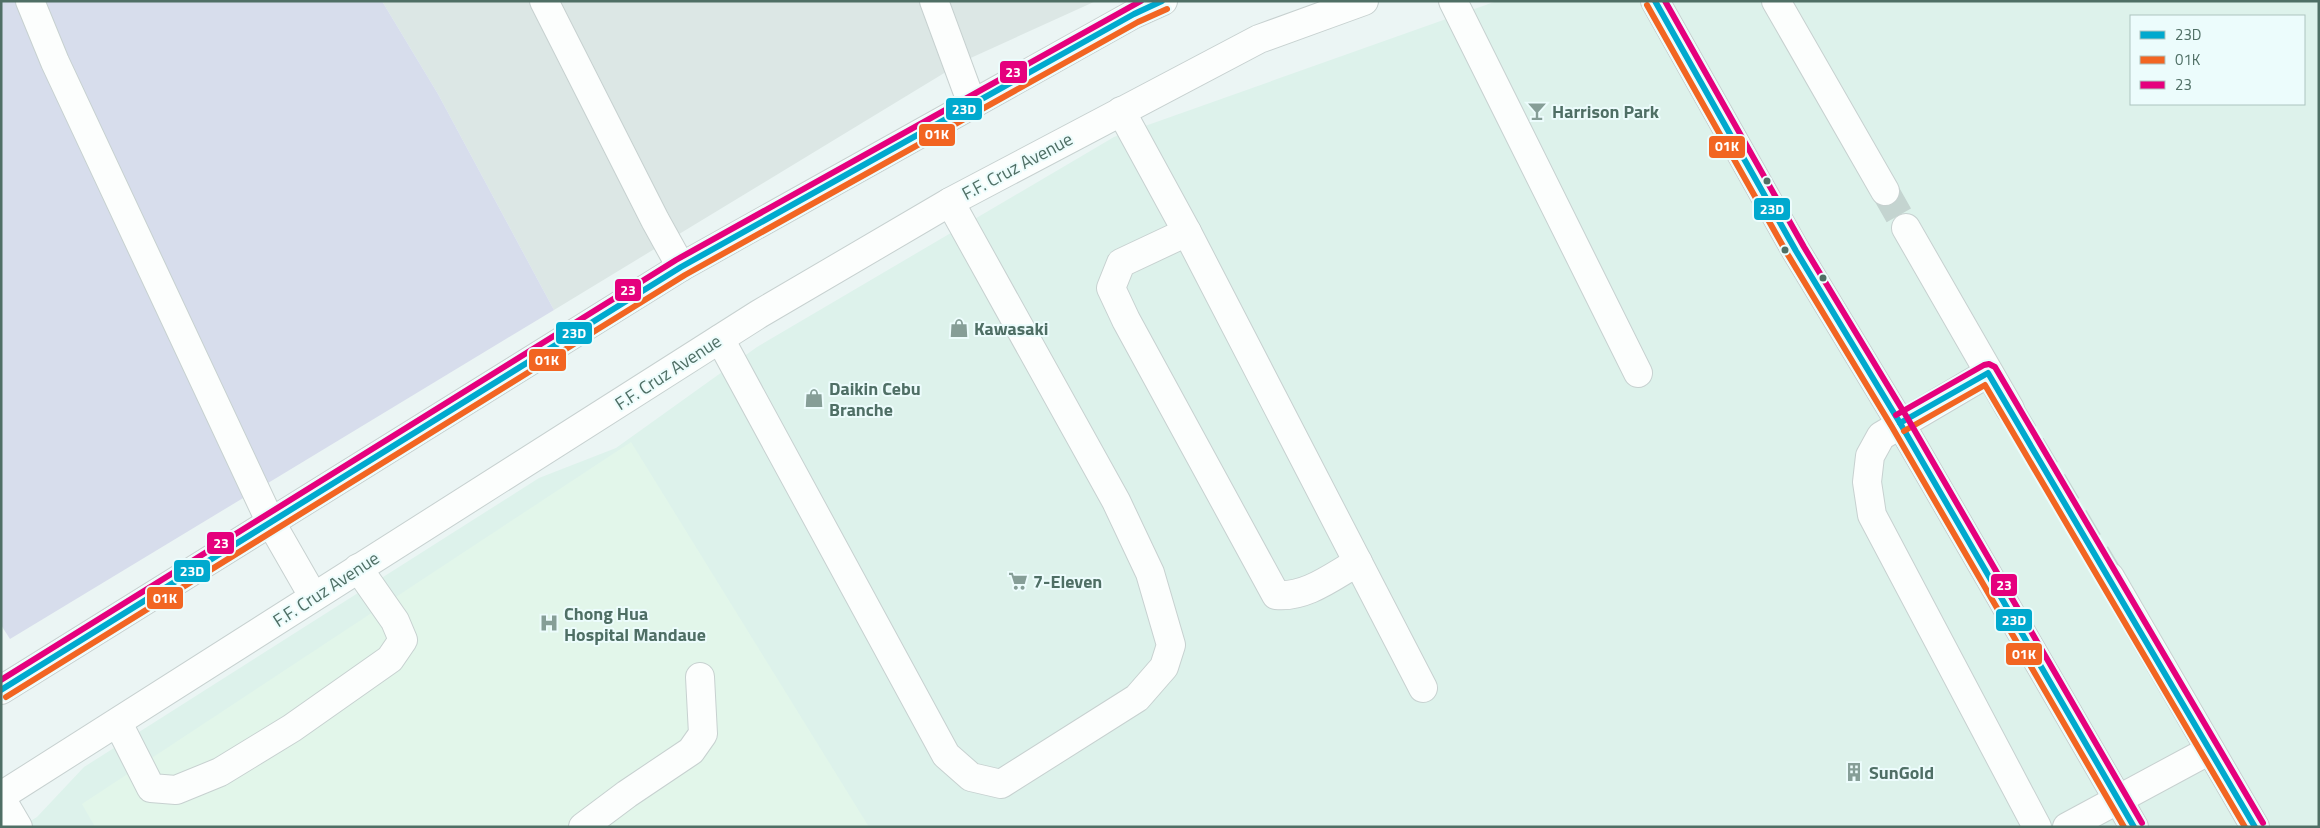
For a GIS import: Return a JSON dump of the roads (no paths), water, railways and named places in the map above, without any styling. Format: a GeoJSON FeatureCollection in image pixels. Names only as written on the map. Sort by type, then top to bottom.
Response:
{"type":"FeatureCollection","features":[{"type":"Feature","properties":{"kind":"street"},"geometry":{"type":"LineString","coordinates":[[30,1],[55,62],[270,521],[313,596]]}},
{"type":"Feature","properties":{"kind":"street"},"geometry":{"type":"LineString","coordinates":[[544,1],[655,220],[681,266]]}},
{"type":"Feature","properties":{"kind":"street"},"geometry":{"type":"LineString","coordinates":[[934,1],[972,104]]}},
{"type":"Feature","properties":{"kind":"street"},"geometry":{"type":"LineString","coordinates":[[1,690],[681,266],[1134,14],[1163,1]]}},
{"type":"Feature","properties":{"kind":"street","name":"F.F. Cruz Avenue"},"geometry":{"type":"LineString","coordinates":[[1,797],[313,596],[759,314],[950,202],[1259,39],[1364,1]]}},
{"type":"Feature","properties":{"kind":"street"},"geometry":{"type":"LineString","coordinates":[[1454,1],[1638,374]]}},
{"type":"Feature","properties":{"kind":"street"},"geometry":{"type":"LineString","coordinates":[[1655,1],[1796,251],[1900,423],[2134,827]]}},
{"type":"Feature","properties":{"kind":"street"},"geometry":{"type":"LineString","coordinates":[[1776,1],[1885,191]]}},
{"type":"Feature","properties":{"kind":"street"},"geometry":{"type":"LineString","coordinates":[[1120,111],[1187,232],[1423,688]]}},
{"type":"Feature","properties":{"kind":"street"},"geometry":{"type":"LineString","coordinates":[[720,339],[946,755],[971,776],[1001,784],[1137,698],[1164,667],[1170,645],[1150,573],[1116,501],[950,202]]}},
{"type":"Feature","properties":{"kind":"street"},"geometry":{"type":"LineString","coordinates":[[1906,228],[2010,409]]}},
{"type":"Feature","properties":{"kind":"street"},"geometry":{"type":"LineString","coordinates":[[1187,232],[1121,263],[1111,288],[1126,320],[1276,594],[1289,596],[1303,593],[1358,562]]}},
{"type":"Feature","properties":{"kind":"street"},"geometry":{"type":"LineString","coordinates":[[1988,373],[1900,423],[1881,436],[1870,456],[1867,482],[1872,515],[2037,827]]}},
{"type":"Feature","properties":{"kind":"street"},"geometry":{"type":"LineString","coordinates":[[118,723],[151,788],[176,790],[220,772],[292,728],[390,659],[403,640],[395,621],[358,568]]}},
{"type":"Feature","properties":{"kind":"street"},"geometry":{"type":"LineString","coordinates":[[2110,576],[2255,827]]}},
{"type":"Feature","properties":{"kind":"street"},"geometry":{"type":"LineString","coordinates":[[583,827],[626,794],[690,751],[703,734],[700,677]]}},
{"type":"Feature","properties":{"kind":"street"},"geometry":{"type":"LineString","coordinates":[[2067,827],[2210,750]]}},
{"type":"Feature","properties":{"kind":"street"},"geometry":{"type":"LineString","coordinates":[[1,797],[18,827]]}},
{"type":"Feature","properties":{"kind":"tunnel"},"geometry":{"type":"LineString","coordinates":[[1885,191],[1906,228]]}},
{"type":"Feature","properties":{"kind":"tunnel"},"geometry":{"type":"LineString","coordinates":[[2010,409],[2110,577]]}},
{"type":"Feature","properties":{"kind":"place","name":"Harrison Park"},"geometry":{"type":"Point","coordinates":[1537,111]}},
{"type":"Feature","properties":{"kind":"place","name":"Kawasaki"},"geometry":{"type":"Point","coordinates":[959,328]}},
{"type":"Feature","properties":{"kind":"place","name":"Daikin Cebu Branche"},"geometry":{"type":"Point","coordinates":[814,398]}},
{"type":"Feature","properties":{"kind":"place","name":"7-Eleven"},"geometry":{"type":"Point","coordinates":[1018,581]}},
{"type":"Feature","properties":{"kind":"place","name":"Chong Hua Hospital Mandaue"},"geometry":{"type":"Point","coordinates":[549,623]}},
{"type":"Feature","properties":{"kind":"place","name":"SunGold"},"geometry":{"type":"Point","coordinates":[1854,772]}}]}
